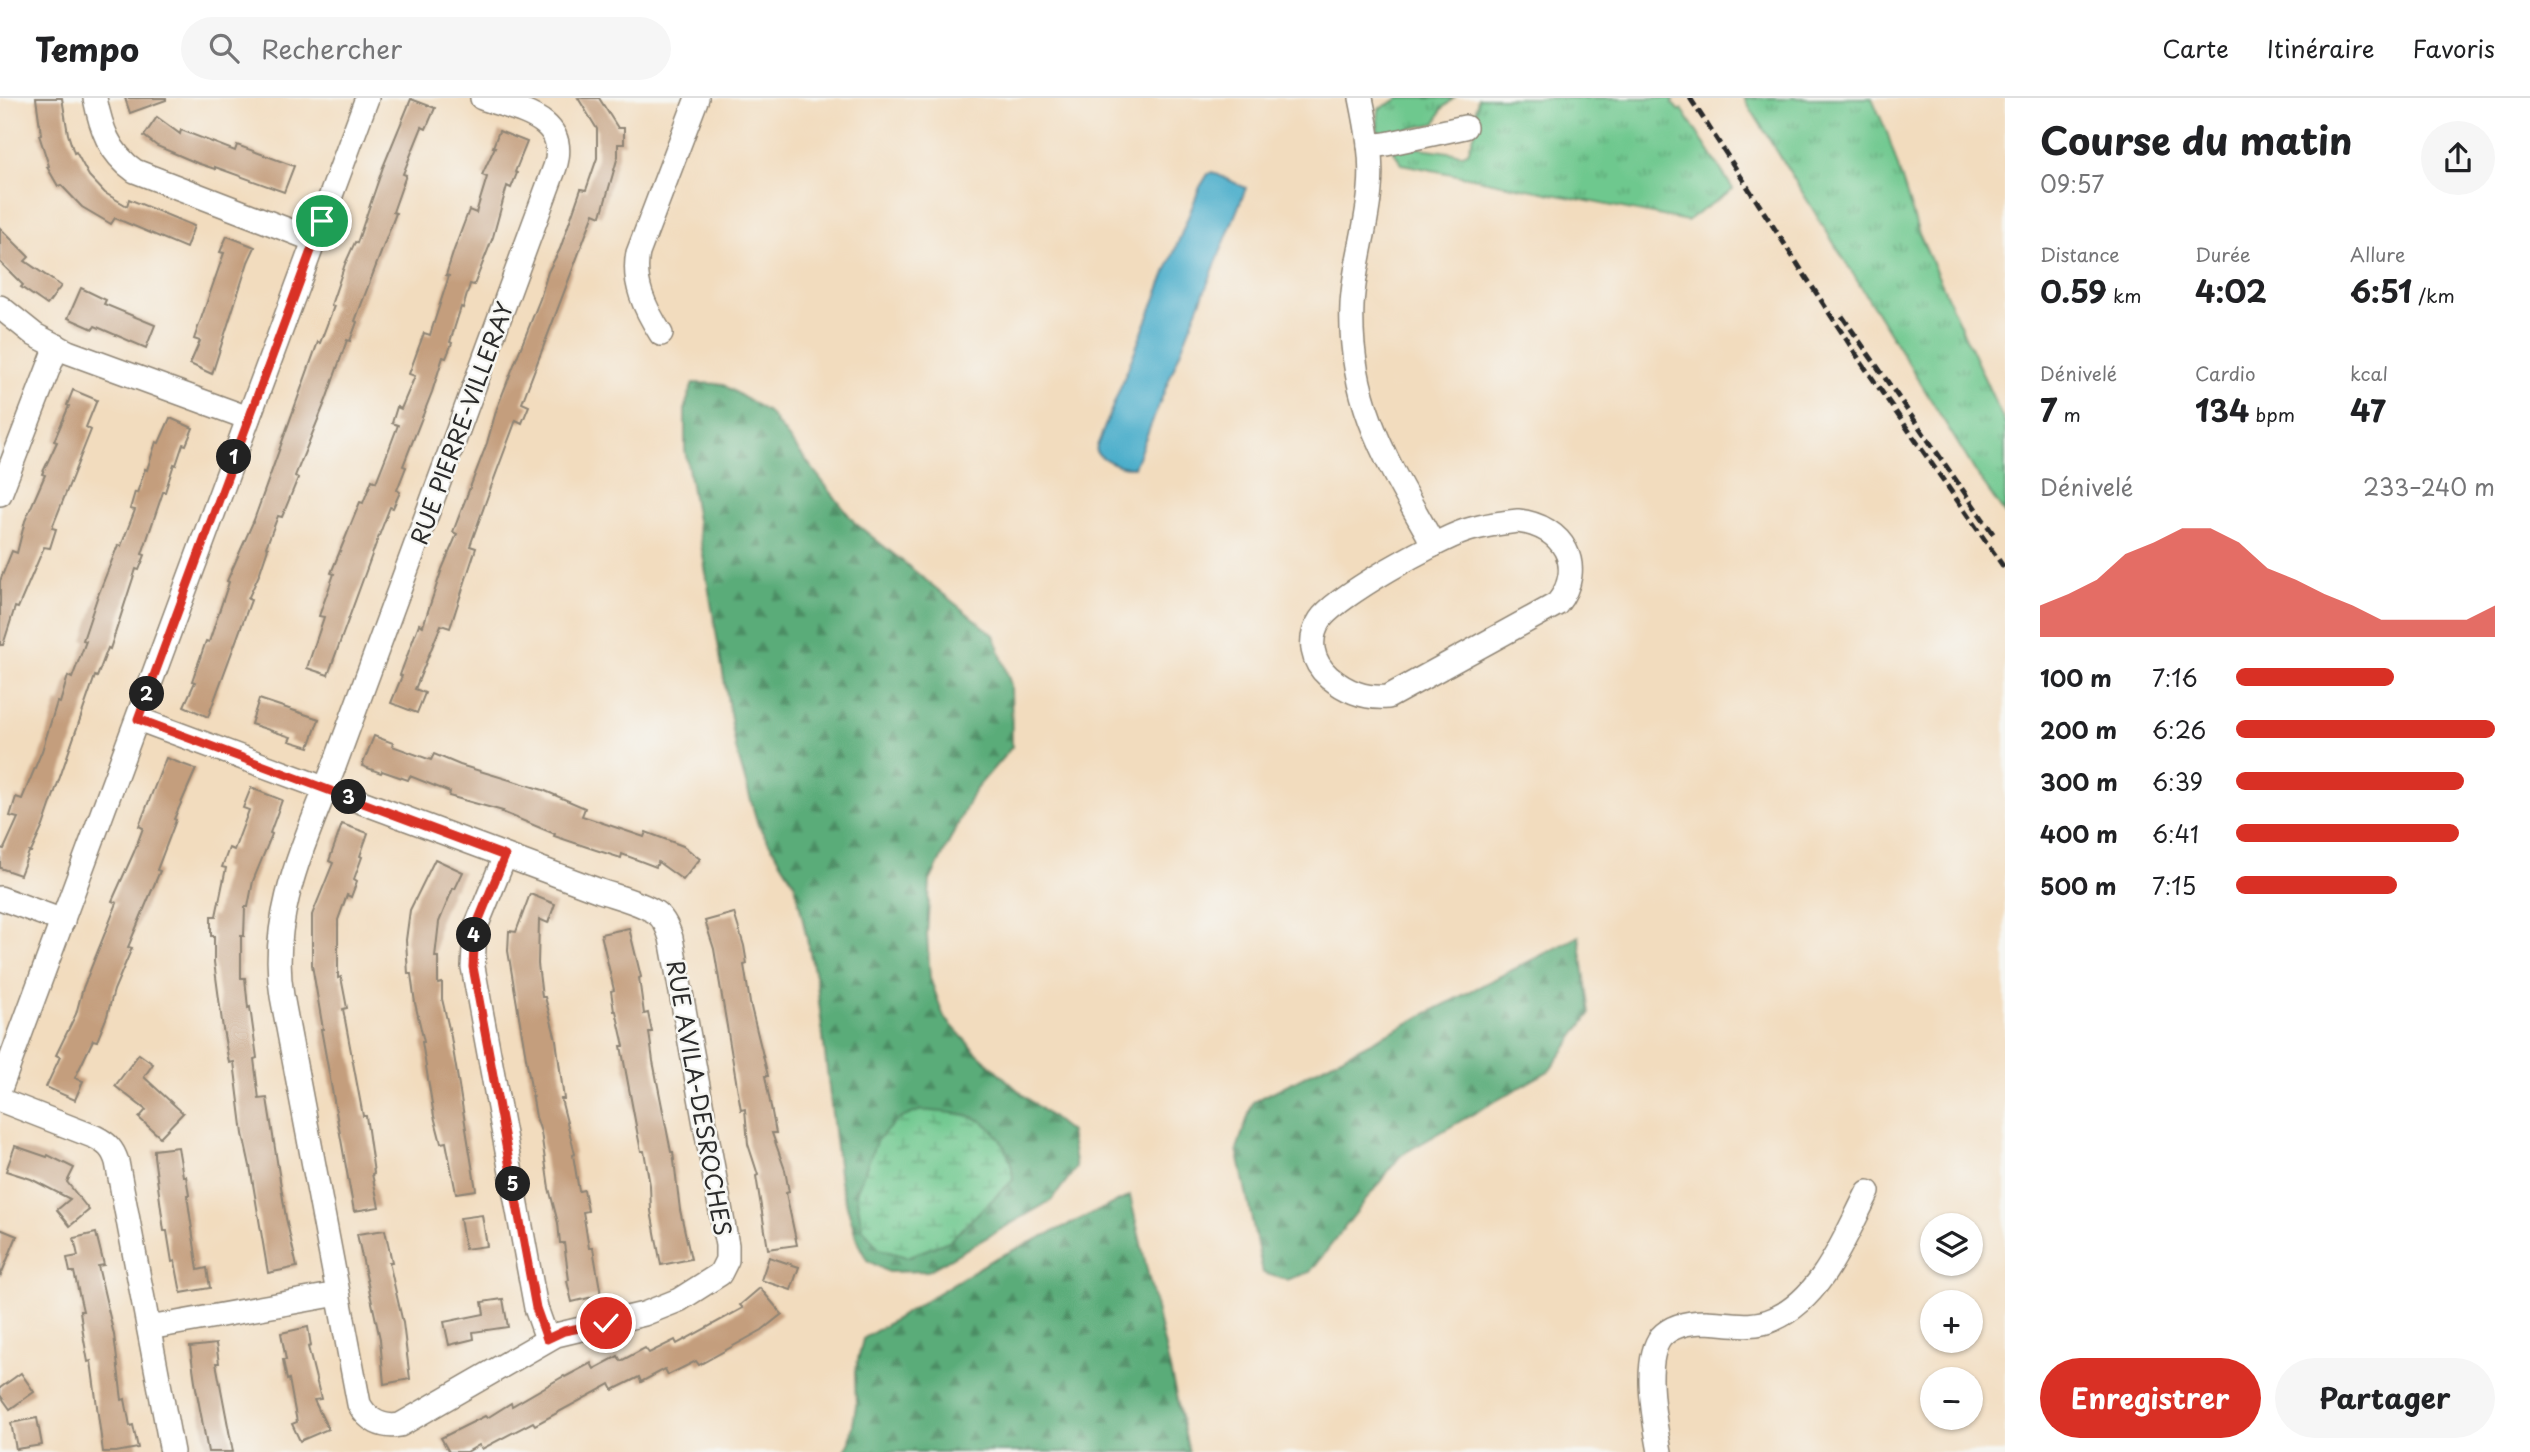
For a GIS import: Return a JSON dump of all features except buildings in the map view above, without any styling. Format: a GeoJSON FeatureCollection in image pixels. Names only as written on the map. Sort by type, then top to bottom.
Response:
{"type":"FeatureCollection","features":[{"type":"Feature","properties":{"kind":"street"},"geometry":{"type":"LineString","coordinates":[[95,98],[109,143],[115,153],[135,171],[314,240]]}},
{"type":"Feature","properties":{"kind":"street"},"geometry":{"type":"LineString","coordinates":[[0,1089],[367,98]]}},
{"type":"Feature","properties":{"kind":"street","name":"RUE PIERRE-VILLERAY"},"geometry":{"type":"LineString","coordinates":[[326,789],[558,160],[558,142],[549,125],[482,98]]}},
{"type":"Feature","properties":{"kind":"street"},"geometry":{"type":"LineString","coordinates":[[661,334],[642,299],[635,265],[697,98]]}},
{"type":"Feature","properties":{"kind":"street"},"geometry":{"type":"LineString","coordinates":[[1362,98],[1369,146],[1370,190],[1356,265],[1352,304],[1354,361],[1358,384],[1377,439],[1434,545]]}},
{"type":"Feature","properties":{"kind":"street"},"geometry":{"type":"LineString","coordinates":[[1369,146],[1465,127]]}},
{"type":"Feature","properties":{"kind":"street"},"geometry":{"type":"LineString","coordinates":[[0,307],[26,328],[57,346],[248,418]]}},
{"type":"Feature","properties":{"kind":"street"},"geometry":{"type":"LineString","coordinates":[[0,495],[57,346]]}},
{"type":"Feature","properties":{"kind":"street"},"geometry":{"type":"LineString","coordinates":[[1492,523],[1534,523],[1548,529],[1567,554],[1571,567],[1571,582],[1557,604],[1388,697],[1359,695],[1341,686],[1318,666],[1312,651],[1313,636],[1321,619],[1349,594],[1434,545],[1464,531],[1492,523]]}},
{"type":"Feature","properties":{"kind":"street"},"geometry":{"type":"LineString","coordinates":[[138,719],[326,789]]}},
{"type":"Feature","properties":{"kind":"street","name":"RUE AVILA-DESROCHES"},"geometry":{"type":"LineString","coordinates":[[326,789],[652,910],[661,917],[667,926],[727,1245],[727,1260],[720,1274],[679,1300],[644,1314],[572,1329],[547,1339],[400,1425],[384,1425],[369,1418],[359,1405],[282,996],[278,958],[286,897],[326,789]]}},
{"type":"Feature","properties":{"kind":"street"},"geometry":{"type":"LineString","coordinates":[[505,856],[475,929],[473,967],[536,1308],[547,1339]]}},
{"type":"Feature","properties":{"kind":"street"},"geometry":{"type":"LineString","coordinates":[[0,898],[63,921]]}},
{"type":"Feature","properties":{"kind":"street"},"geometry":{"type":"LineString","coordinates":[[0,1100],[95,1137],[113,1151],[172,1452]]}},
{"type":"Feature","properties":{"kind":"street"},"geometry":{"type":"LineString","coordinates":[[1660,1452],[1652,1394],[1652,1370],[1656,1345],[1661,1338],[1674,1328],[1687,1324],[1755,1324],[1772,1320],[1789,1311],[1822,1276],[1868,1192]]}},
{"type":"Feature","properties":{"kind":"street"},"geometry":{"type":"LineString","coordinates":[[149,1328],[338,1293]]}},
{"type":"Feature","properties":{"kind":"green space"},"geometry":{"type":"Polygon","coordinates":[[[1400,98],[1454,98],[1442,109],[1436,123],[1380,135],[1377,127],[1379,109],[1400,98]]]}},
{"type":"Feature","properties":{"kind":"green space"},"geometry":{"type":"Polygon","coordinates":[[[1478,98],[1672,98],[1672,103],[1679,111],[1682,109],[1733,189],[1687,221],[1402,164],[1391,147],[1462,154],[1468,152],[1478,123],[1475,115],[1478,98]]]}},
{"type":"Feature","properties":{"kind":"green space"},"geometry":{"type":"Polygon","coordinates":[[[1744,98],[1872,98],[1888,135],[1919,234],[2005,424],[2005,514],[1978,476],[1744,98]]]}},
{"type":"Feature","properties":{"kind":"green space"},"geometry":{"type":"Polygon","coordinates":[[[693,383],[722,384],[769,413],[855,523],[994,635],[1011,685],[1012,747],[974,791],[930,881],[927,935],[930,978],[944,1017],[975,1051],[1022,1094],[1070,1132],[1076,1168],[1052,1200],[928,1271],[888,1272],[867,1260],[858,1243],[840,1182],[817,985],[795,884],[758,825],[736,749],[685,450],[685,407],[693,383]],[[976,1213],[862,1227],[879,1249],[907,1257],[949,1241],[976,1213]]]}},
{"type":"Feature","properties":{"kind":"green space"},"geometry":{"type":"Polygon","coordinates":[[[1579,936],[1590,1014],[1550,1070],[1401,1155],[1310,1272],[1287,1280],[1263,1273],[1237,1149],[1253,1102],[1579,936]]]}},
{"type":"Feature","properties":{"kind":"green space"},"geometry":{"type":"Polygon","coordinates":[[[921,1110],[963,1114],[991,1128],[1007,1153],[1013,1180],[949,1241],[907,1257],[879,1249],[862,1227],[856,1193],[877,1140],[897,1120],[921,1110]]]}},
{"type":"Feature","properties":{"kind":"green space"},"geometry":{"type":"Polygon","coordinates":[[[1130,1196],[1189,1452],[844,1452],[850,1442],[856,1406],[855,1372],[863,1339],[990,1261],[1130,1196]]]}},
{"type":"Feature","properties":{"kind":"water"},"geometry":{"type":"Polygon","coordinates":[[[1212,172],[1246,188],[1134,467],[1119,465],[1096,452],[1097,446],[1200,187],[1212,172]]]}},
{"type":"Feature","properties":{"kind":"railway"},"geometry":{"type":"LineString","coordinates":[[1690,98],[1861,362],[2005,569]]}},
{"type":"Feature","properties":{"kind":"railway"},"geometry":{"type":"LineString","coordinates":[[1842,316],[1994,535]]}},
{"type":"Feature","properties":{"kind":"route"},"geometry":{"type":"LineString","coordinates":[[322,221],[138,719],[505,856],[475,929],[473,967],[536,1308],[547,1339],[564,1331],[606,1323]]}}]}
